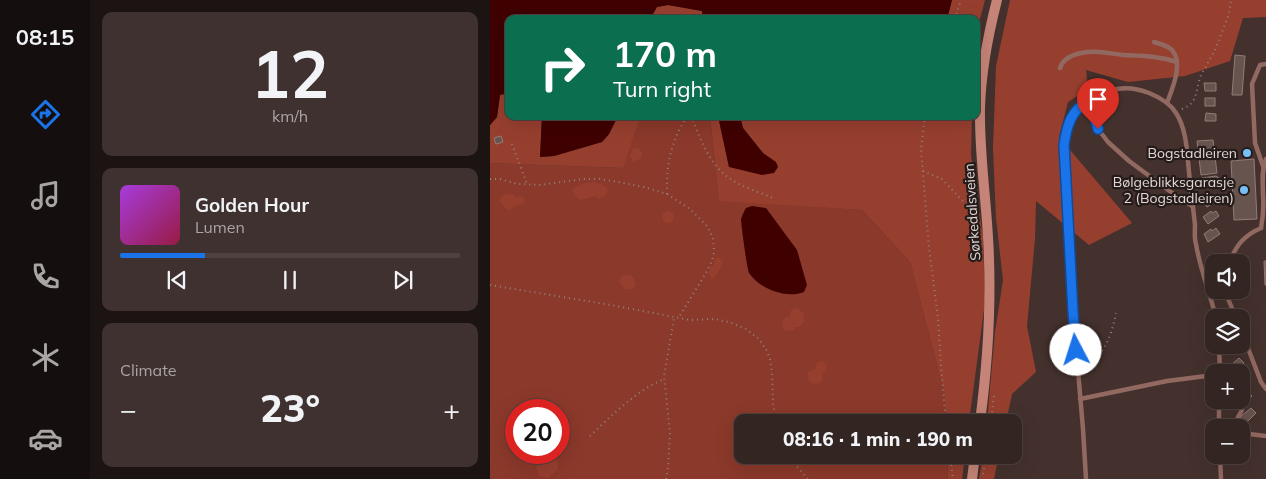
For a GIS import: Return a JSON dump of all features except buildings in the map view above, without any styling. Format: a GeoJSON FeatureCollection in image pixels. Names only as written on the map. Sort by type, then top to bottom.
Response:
{"type":"FeatureCollection","features":[{"type":"Feature","properties":{"kind":"street","name":"Sørkedalsveien"},"geometry":{"type":"LineString","coordinates":[[981,414],[990,319],[989,259],[980,99],[984,59],[997,0]]}},
{"type":"Feature","properties":{"kind":"street"},"geometry":{"type":"LineString","coordinates":[[972,479],[974,464]]}},
{"type":"Feature","properties":{"kind":"lane"},"geometry":{"type":"LineString","coordinates":[[1154,42],[1167,46],[1176,55],[1176,75],[1167,103]]}},
{"type":"Feature","properties":{"kind":"lane"},"geometry":{"type":"LineString","coordinates":[[1060,68],[1066,59],[1082,52],[1166,58],[1177,62]]}},
{"type":"Feature","properties":{"kind":"lane"},"geometry":{"type":"LineString","coordinates":[[1233,254],[1242,240],[1253,232],[1264,229],[1263,166],[1255,143],[1252,84],[1260,65],[1266,64]]}},
{"type":"Feature","properties":{"kind":"lane"},"geometry":{"type":"LineString","coordinates":[[1086,479],[1073,312],[1064,145],[1072,115],[1082,104],[1090,99],[1112,90],[1133,88],[1152,94],[1167,103],[1176,113],[1182,126],[1186,144],[1195,224],[1195,242],[1214,309]]}},
{"type":"Feature","properties":{"kind":"lane"},"geometry":{"type":"LineString","coordinates":[[1090,99],[1098,129],[1108,142],[1129,161],[1192,206]]}},
{"type":"Feature","properties":{"kind":"lane"},"geometry":{"type":"LineString","coordinates":[[1263,166],[1266,159]]}},
{"type":"Feature","properties":{"kind":"lane"},"geometry":{"type":"LineString","coordinates":[[1250,353],[1261,382],[1266,389]]}},
{"type":"Feature","properties":{"kind":"lane"},"geometry":{"type":"LineString","coordinates":[[1080,399],[1167,381],[1205,376]]}},
{"type":"Feature","properties":{"kind":"lane"},"geometry":{"type":"LineString","coordinates":[[1237,419],[1242,410]]}},
{"type":"Feature","properties":{"kind":"lane"},"geometry":{"type":"LineString","coordinates":[[1250,434],[1266,436]]}},
{"type":"Feature","properties":{"kind":"lane"},"geometry":{"type":"LineString","coordinates":[[1220,464],[1221,479]]}},
{"type":"Feature","properties":{"kind":"path"},"geometry":{"type":"LineString","coordinates":[[956,15],[961,0]]}},
{"type":"Feature","properties":{"kind":"path"},"geometry":{"type":"LineString","coordinates":[[1176,113],[1190,105],[1195,98],[1200,77],[1215,50],[1229,14],[1231,0]]}},
{"type":"Feature","properties":{"kind":"path"},"geometry":{"type":"LineString","coordinates":[[666,194],[670,152],[685,120]]}},
{"type":"Feature","properties":{"kind":"path"},"geometry":{"type":"LineString","coordinates":[[693,120],[706,150],[722,172],[737,182],[775,199]]}},
{"type":"Feature","properties":{"kind":"path"},"geometry":{"type":"LineString","coordinates":[[925,120],[921,149],[929,248],[938,318],[945,414]]}},
{"type":"Feature","properties":{"kind":"path"},"geometry":{"type":"LineString","coordinates":[[512,144],[527,184]]}},
{"type":"Feature","properties":{"kind":"path"},"geometry":{"type":"LineString","coordinates":[[923,171],[942,179],[971,210],[987,216]]}},
{"type":"Feature","properties":{"kind":"path"},"geometry":{"type":"LineString","coordinates":[[490,179],[518,184],[544,184],[583,179],[626,183],[666,194],[697,215],[707,226],[713,238],[714,252],[706,273],[679,317]]}},
{"type":"Feature","properties":{"kind":"path"},"geometry":{"type":"LineString","coordinates":[[490,285],[690,320],[715,319],[746,329],[759,339],[770,359],[775,414]]}},
{"type":"Feature","properties":{"kind":"path"},"geometry":{"type":"LineString","coordinates":[[1078,372],[1090,364],[1107,345],[1113,330],[1116,313]]}},
{"type":"Feature","properties":{"kind":"path"},"geometry":{"type":"LineString","coordinates":[[666,479],[670,433],[664,379],[674,317]]}},
{"type":"Feature","properties":{"kind":"path"},"geometry":{"type":"LineString","coordinates":[[590,436],[623,406],[651,385],[664,379]]}},
{"type":"Feature","properties":{"kind":"path"},"geometry":{"type":"LineString","coordinates":[[795,464],[808,479]]}},
{"type":"Feature","properties":{"kind":"path"},"geometry":{"type":"LineString","coordinates":[[951,464],[953,479]]}},
{"type":"Feature","properties":{"kind":"path"},"geometry":{"type":"LineString","coordinates":[[982,479],[985,464]]}},
{"type":"Feature","properties":{"kind":"shaded area"},"geometry":{"type":"Polygon","coordinates":[[[490,0],[952,0],[948,15],[702,15],[702,11],[668,5],[657,7],[652,15],[505,15],[505,94],[500,95],[497,117],[490,125],[490,0]]]}},
{"type":"Feature","properties":{"kind":"shaded area"},"geometry":{"type":"Polygon","coordinates":[[[952,0],[985,0],[980,19],[980,15],[948,15],[952,0]]]}},
{"type":"Feature","properties":{"kind":"shaded area"},"geometry":{"type":"Polygon","coordinates":[[[1010,0],[1266,0],[1266,17],[1243,18],[1230,61],[1185,76],[1128,82],[1086,70],[1088,89],[1068,102],[1059,137],[1132,223],[1089,245],[1036,201],[1035,239],[1027,326],[1036,372],[1012,394],[1008,414],[988,414],[995,332],[1003,280],[996,218],[993,148],[996,66],[1010,0]]]}},
{"type":"Feature","properties":{"kind":"shaded area"},"geometry":{"type":"Polygon","coordinates":[[[668,5],[702,11],[702,15],[652,15],[657,7],[668,5]]]}},
{"type":"Feature","properties":{"kind":"shaded area"},"geometry":{"type":"Polygon","coordinates":[[[505,94],[505,120],[542,120],[540,157],[554,156],[602,142],[609,134],[616,120],[639,120],[623,168],[490,163],[490,125],[497,117],[500,95],[505,94]]]}},
{"type":"Feature","properties":{"kind":"shaded area"},"geometry":{"type":"Polygon","coordinates":[[[542,120],[616,120],[609,134],[602,142],[554,156],[540,157],[542,120]]]}},
{"type":"Feature","properties":{"kind":"shaded area"},"geometry":{"type":"Polygon","coordinates":[[[626,120],[710,120],[719,200],[862,210],[910,262],[944,392],[945,414],[734,414],[734,464],[947,464],[948,479],[490,479],[490,163],[623,168],[626,120]]]}},
{"type":"Feature","properties":{"kind":"shaded area"},"geometry":{"type":"Polygon","coordinates":[[[710,120],[719,120],[729,167],[776,163],[763,153],[743,128],[741,120],[972,120],[971,155],[983,238],[985,302],[970,414],[945,414],[944,392],[910,262],[862,210],[719,201],[710,120]]]}},
{"type":"Feature","properties":{"kind":"shaded area"},"geometry":{"type":"Polygon","coordinates":[[[719,120],[741,120],[743,128],[763,153],[776,162],[778,167],[774,173],[762,175],[729,167],[719,120]]]}},
{"type":"Feature","properties":{"kind":"shaded area"},"geometry":{"type":"Polygon","coordinates":[[[639,148],[642,153],[641,158],[633,162],[630,156],[633,149],[639,148]]]}},
{"type":"Feature","properties":{"kind":"shaded area"},"geometry":{"type":"Polygon","coordinates":[[[594,182],[603,185],[608,190],[606,195],[600,199],[595,196],[581,200],[572,191],[582,184],[594,182]]]}},
{"type":"Feature","properties":{"kind":"shaded area"},"geometry":{"type":"Polygon","coordinates":[[[505,194],[514,195],[517,198],[520,196],[525,199],[524,204],[509,210],[499,200],[505,194]]]}},
{"type":"Feature","properties":{"kind":"shaded area"},"geometry":{"type":"Polygon","coordinates":[[[752,206],[766,208],[797,250],[807,285],[804,292],[789,294],[774,291],[760,284],[749,273],[741,219],[746,208],[752,206]]]}},
{"type":"Feature","properties":{"kind":"shaded area"},"geometry":{"type":"Polygon","coordinates":[[[666,211],[670,211],[674,217],[670,223],[666,223],[662,219],[662,215],[666,211]]]}},
{"type":"Feature","properties":{"kind":"shaded area"},"geometry":{"type":"Polygon","coordinates":[[[719,257],[723,263],[715,277],[711,278],[709,273],[711,267],[714,265],[715,259],[719,257]]]}},
{"type":"Feature","properties":{"kind":"shaded area"},"geometry":{"type":"Polygon","coordinates":[[[630,275],[636,285],[632,289],[625,289],[619,282],[622,276],[630,275]]]}},
{"type":"Feature","properties":{"kind":"shaded area"},"geometry":{"type":"Polygon","coordinates":[[[798,308],[803,313],[804,321],[800,327],[795,327],[794,330],[784,331],[782,324],[784,318],[790,317],[791,310],[798,308]]]}},
{"type":"Feature","properties":{"kind":"shaded area"},"geometry":{"type":"Polygon","coordinates":[[[823,361],[827,365],[826,370],[822,374],[823,379],[820,383],[813,384],[807,378],[808,372],[815,370],[817,363],[823,361]]]}},
{"type":"Feature","properties":{"kind":"shaded area"},"geometry":{"type":"Polygon","coordinates":[[[537,464],[558,464],[557,470],[548,478],[539,476],[537,464]]]}},
{"type":"Feature","properties":{"kind":"shaded area"},"geometry":{"type":"Polygon","coordinates":[[[947,464],[964,464],[962,479],[948,479],[947,464]]]}},
{"type":"Feature","properties":{"kind":"shaded area"},"geometry":{"type":"Polygon","coordinates":[[[982,464],[997,464],[994,479],[979,479],[982,464]]]}},
{"type":"Feature","properties":{"kind":"place","name":"Bogstadleiren"},"geometry":{"type":"Point","coordinates":[1247,153]}},
{"type":"Feature","properties":{"kind":"place","name":"Bølgeblikksgarasje 2 (Bogstadleiren)"},"geometry":{"type":"Point","coordinates":[1244,190]}},
{"type":"Feature","properties":{"kind":"route"},"geometry":{"type":"LineString","coordinates":[[1076,350],[1064,145],[1072,115],[1082,104],[1090,99],[1098,129]]}}]}
